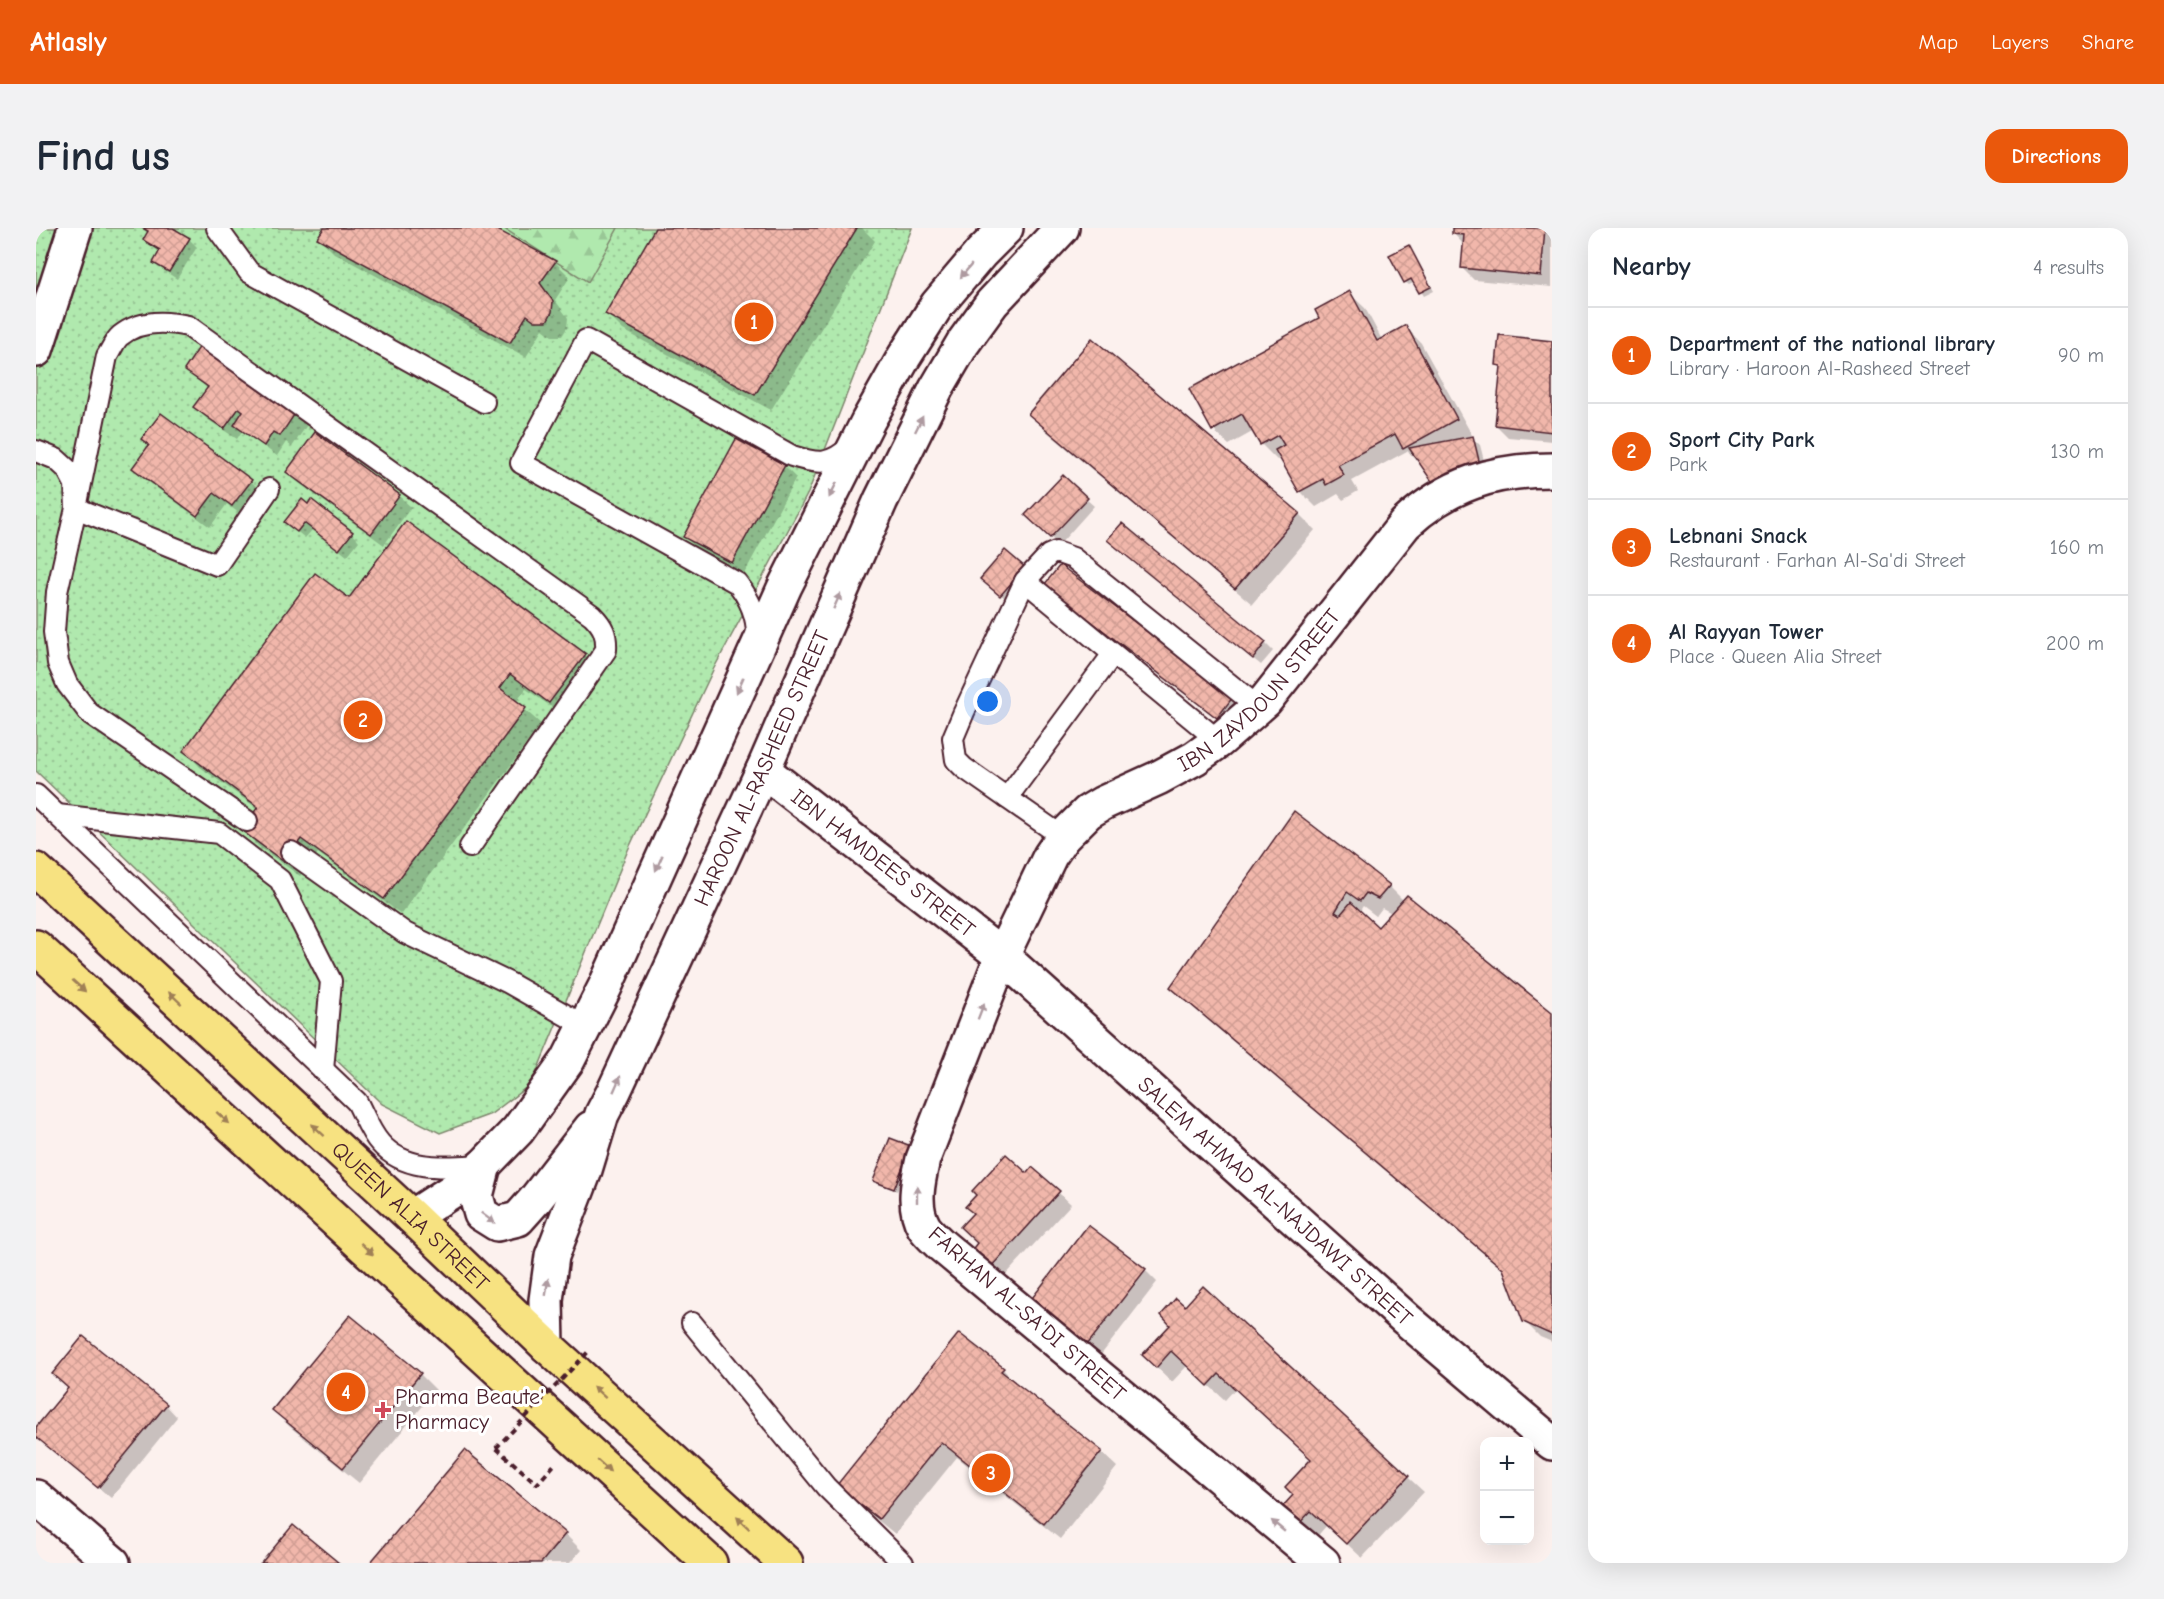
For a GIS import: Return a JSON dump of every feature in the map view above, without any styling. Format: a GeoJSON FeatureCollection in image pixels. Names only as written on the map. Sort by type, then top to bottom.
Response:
{"type":"FeatureCollection","features":[{"type":"Feature","properties":{"kind":"main road","name":"QUEEN ALIA STREET"},"geometry":{"type":"LineString","coordinates":[[36,870],[412,1217],[547,1346],[786,1563]]}},
{"type":"Feature","properties":{"kind":"main road"},"geometry":{"type":"LineString","coordinates":[[36,947],[710,1563]]}},
{"type":"Feature","properties":{"kind":"street"},"geometry":{"type":"LineString","coordinates":[[36,350],[75,228]]}},
{"type":"Feature","properties":{"kind":"street"},"geometry":{"type":"LineString","coordinates":[[412,1217],[455,1189],[484,1165],[518,1130],[568,1060],[605,987],[785,586],[859,439],[904,357],[937,305],[981,253],[1006,228]]}},
{"type":"Feature","properties":{"kind":"street","name":"HAROON AL-RASHEED STREET"},"geometry":{"type":"LineString","coordinates":[[547,1346],[546,1300],[552,1256],[584,1173],[602,1114],[763,770],[881,500],[936,389],[963,343],[992,303],[1062,228]]}},
{"type":"Feature","properties":{"kind":"street","name":"IBN ZAYDOUN STREET"},"geometry":{"type":"LineString","coordinates":[[1002,956],[1050,856],[1063,837],[1088,812],[1176,769],[1220,741],[1265,701],[1405,524],[1423,508],[1443,495],[1484,477],[1530,470],[1552,470]]}},
{"type":"Feature","properties":{"kind":"street","name":"IBN HAMDEES STREET"},"geometry":{"type":"LineString","coordinates":[[763,770],[1002,956]]}},
{"type":"Feature","properties":{"kind":"street","name":"SALEM AHMAD AL-NAJDAWI STREET"},"geometry":{"type":"LineString","coordinates":[[1002,956],[1406,1320],[1552,1443]]}},
{"type":"Feature","properties":{"kind":"street","name":"FARHAN AL-SA'DI STREET"},"geometry":{"type":"LineString","coordinates":[[1002,956],[923,1159],[917,1184],[917,1206],[924,1226],[957,1259],[1323,1563]]}},
{"type":"Feature","properties":{"kind":"street"},"geometry":{"type":"LineString","coordinates":[[484,1165],[476,1196],[481,1214],[497,1224],[518,1219],[602,1114]]}},
{"type":"Feature","properties":{"kind":"street"},"geometry":{"type":"LineString","coordinates":[[36,1497],[112,1563]]}},
{"type":"Feature","properties":{"kind":"lane"},"geometry":{"type":"LineString","coordinates":[[217,228],[249,272],[484,402]]}},
{"type":"Feature","properties":{"kind":"lane"},"geometry":{"type":"LineString","coordinates":[[248,821],[89,713],[67,684],[58,663],[54,632],[57,592],[107,356],[120,336],[141,325],[168,322],[189,326],[592,615],[603,626],[607,640],[606,650],[470,847]]}},
{"type":"Feature","properties":{"kind":"lane"},"geometry":{"type":"LineString","coordinates":[[757,647],[758,629],[754,612],[746,593],[737,583],[521,463],[586,340],[792,456],[815,463],[837,459],[859,439]]}},
{"type":"Feature","properties":{"kind":"lane"},"geometry":{"type":"LineString","coordinates":[[36,452],[56,459],[67,469],[75,484],[76,508]]}},
{"type":"Feature","properties":{"kind":"lane"},"geometry":{"type":"LineString","coordinates":[[76,508],[217,565],[269,489]]}},
{"type":"Feature","properties":{"kind":"lane"},"geometry":{"type":"LineString","coordinates":[[1063,837],[964,768],[956,760],[953,738],[1025,581],[1049,555],[1056,552],[1073,558],[1258,707]]}},
{"type":"Feature","properties":{"kind":"lane"},"geometry":{"type":"LineString","coordinates":[[1025,581],[1220,741]]}},
{"type":"Feature","properties":{"kind":"lane"},"geometry":{"type":"LineString","coordinates":[[1007,798],[1113,654]]}},
{"type":"Feature","properties":{"kind":"lane"},"geometry":{"type":"LineString","coordinates":[[36,795],[357,1102],[379,1142],[402,1160],[438,1167],[484,1165]]}},
{"type":"Feature","properties":{"kind":"lane"},"geometry":{"type":"LineString","coordinates":[[57,815],[219,833],[280,880],[331,981],[323,1070]]}},
{"type":"Feature","properties":{"kind":"lane"},"geometry":{"type":"LineString","coordinates":[[291,852],[405,933],[510,983],[585,1026]]}},
{"type":"Feature","properties":{"kind":"lane"},"geometry":{"type":"LineString","coordinates":[[692,1323],[826,1486],[903,1563]]}},
{"type":"Feature","properties":{"kind":"path"},"geometry":{"type":"LineString","coordinates":[[537,1484],[496,1448],[589,1351]]}},
{"type":"Feature","properties":{"kind":"green space"},"geometry":{"type":"Polygon","coordinates":[[[36,228],[912,228],[808,493],[713,670],[628,850],[532,1083],[491,1114],[440,1133],[382,1104],[36,771],[36,228]]]}},
{"type":"Feature","properties":{"kind":"green space"},"geometry":{"type":"Polygon","coordinates":[[[503,228],[618,228],[588,282],[503,228]]]}},
{"type":"Feature","properties":{"kind":"building"},"geometry":{"type":"Polygon","coordinates":[[[142,228],[173,228],[190,238],[169,272],[153,263],[160,250],[143,240],[148,231],[142,228]]]}},
{"type":"Feature","properties":{"kind":"building"},"geometry":{"type":"Polygon","coordinates":[[[324,228],[494,228],[556,261],[540,283],[553,301],[552,312],[547,321],[535,321],[527,315],[510,343],[317,238],[324,228]]]}},
{"type":"Feature","properties":{"kind":"building"},"geometry":{"type":"Polygon","coordinates":[[[655,228],[857,228],[755,395],[605,314],[655,228]]]}},
{"type":"Feature","properties":{"kind":"building"},"geometry":{"type":"Polygon","coordinates":[[[1452,228],[1545,228],[1541,276],[1461,268],[1464,235],[1452,234],[1452,228]]]}},
{"type":"Feature","properties":{"kind":"building"},"geometry":{"type":"Polygon","coordinates":[[[1409,245],[1431,287],[1419,293],[1411,279],[1404,283],[1389,255],[1409,245]]]}},
{"type":"Feature","properties":{"kind":"building"},"geometry":{"type":"Polygon","coordinates":[[[1350,291],[1377,341],[1406,325],[1457,419],[1403,449],[1395,434],[1338,465],[1344,475],[1326,485],[1323,479],[1299,492],[1275,450],[1284,445],[1278,435],[1260,445],[1242,414],[1212,431],[1189,389],[1319,318],[1315,310],[1350,291]]]}},
{"type":"Feature","properties":{"kind":"building"},"geometry":{"type":"Polygon","coordinates":[[[1499,335],[1552,341],[1552,432],[1495,425],[1501,366],[1496,365],[1499,335]]]}},
{"type":"Feature","properties":{"kind":"building"},"geometry":{"type":"Polygon","coordinates":[[[1092,338],[1300,513],[1235,589],[1028,414],[1092,338]]]}},
{"type":"Feature","properties":{"kind":"building"},"geometry":{"type":"Polygon","coordinates":[[[200,346],[296,412],[280,436],[273,432],[264,446],[234,425],[243,411],[239,408],[224,429],[193,407],[208,387],[184,370],[200,346]]]}},
{"type":"Feature","properties":{"kind":"building"},"geometry":{"type":"Polygon","coordinates":[[[161,413],[252,480],[232,506],[214,493],[197,516],[132,468],[149,445],[141,439],[161,413]]]}},
{"type":"Feature","properties":{"kind":"building"},"geometry":{"type":"Polygon","coordinates":[[[315,432],[400,495],[371,534],[286,472],[315,432]]]}},
{"type":"Feature","properties":{"kind":"building"},"geometry":{"type":"Polygon","coordinates":[[[1473,436],[1482,473],[1435,486],[1409,448],[1473,436]]]}},
{"type":"Feature","properties":{"kind":"building"},"geometry":{"type":"Polygon","coordinates":[[[736,439],[785,465],[732,563],[683,537],[736,439]]]}},
{"type":"Feature","properties":{"kind":"building"},"geometry":{"type":"Polygon","coordinates":[[[1063,475],[1088,498],[1050,538],[1025,515],[1063,475]]]}},
{"type":"Feature","properties":{"kind":"building"},"geometry":{"type":"Polygon","coordinates":[[[302,499],[308,504],[311,499],[353,532],[339,550],[304,523],[297,532],[284,522],[302,499]]]}},
{"type":"Feature","properties":{"kind":"building"},"geometry":{"type":"Polygon","coordinates":[[[406,521],[586,654],[549,703],[510,674],[500,688],[526,708],[384,899],[301,839],[284,862],[241,830],[258,807],[183,751],[315,573],[349,598],[406,521]]]}},
{"type":"Feature","properties":{"kind":"building"},"geometry":{"type":"Polygon","coordinates":[[[1122,523],[1266,642],[1253,659],[1107,540],[1122,523]]]}},
{"type":"Feature","properties":{"kind":"building"},"geometry":{"type":"Polygon","coordinates":[[[1005,550],[1025,567],[1000,596],[980,579],[1005,550]]]}},
{"type":"Feature","properties":{"kind":"building"},"geometry":{"type":"Polygon","coordinates":[[[1060,565],[1233,697],[1217,718],[1044,585],[1060,565]]]}},
{"type":"Feature","properties":{"kind":"building"},"geometry":{"type":"Polygon","coordinates":[[[1294,811],[1390,885],[1378,899],[1366,893],[1360,901],[1347,892],[1335,912],[1340,915],[1351,902],[1378,927],[1407,895],[1552,1012],[1552,1335],[1523,1322],[1503,1269],[1170,987],[1294,811]]]}},
{"type":"Feature","properties":{"kind":"building"},"geometry":{"type":"Polygon","coordinates":[[[890,1138],[911,1146],[894,1189],[873,1181],[890,1138]]]}},
{"type":"Feature","properties":{"kind":"building"},"geometry":{"type":"Polygon","coordinates":[[[1006,1154],[1027,1173],[1032,1167],[1060,1191],[990,1268],[971,1251],[977,1243],[960,1227],[973,1213],[965,1207],[976,1195],[972,1191],[1006,1154]]]}},
{"type":"Feature","properties":{"kind":"building"},"geometry":{"type":"Polygon","coordinates":[[[1088,1225],[1146,1269],[1084,1349],[1026,1306],[1088,1225]]]}},
{"type":"Feature","properties":{"kind":"building"},"geometry":{"type":"Polygon","coordinates":[[[1203,1286],[1409,1476],[1346,1544],[1311,1511],[1290,1533],[1273,1517],[1293,1495],[1285,1487],[1311,1459],[1219,1374],[1208,1386],[1171,1351],[1156,1368],[1142,1355],[1170,1325],[1161,1315],[1176,1298],[1185,1306],[1203,1286]]]}},
{"type":"Feature","properties":{"kind":"building"},"geometry":{"type":"Polygon","coordinates":[[[350,1315],[421,1373],[343,1468],[272,1410],[350,1315]]]}},
{"type":"Feature","properties":{"kind":"building"},"geometry":{"type":"Polygon","coordinates":[[[959,1333],[1004,1368],[1001,1371],[1102,1451],[1044,1524],[941,1442],[879,1519],[836,1486],[959,1333]]]}},
{"type":"Feature","properties":{"kind":"building"},"geometry":{"type":"Polygon","coordinates":[[[83,1336],[167,1404],[98,1488],[36,1437],[36,1427],[68,1388],[52,1374],[83,1336]]]}},
{"type":"Feature","properties":{"kind":"building"},"geometry":{"type":"Polygon","coordinates":[[[465,1450],[566,1533],[541,1563],[370,1563],[465,1450]]]}},
{"type":"Feature","properties":{"kind":"building"},"geometry":{"type":"Polygon","coordinates":[[[293,1525],[339,1563],[261,1563],[293,1525]]]}},
{"type":"Feature","properties":{"kind":"place","name":"Department of the national library"},"geometry":{"type":"Point","coordinates":[754,322]}},
{"type":"Feature","properties":{"kind":"place","name":"Sport City Park"},"geometry":{"type":"Point","coordinates":[363,720]}},
{"type":"Feature","properties":{"kind":"place","name":"Al Rayyan Tower"},"geometry":{"type":"Point","coordinates":[346,1392]}},
{"type":"Feature","properties":{"kind":"place","name":"Pharma Beaute' Pharmacy"},"geometry":{"type":"Point","coordinates":[383,1410]}},
{"type":"Feature","properties":{"kind":"place","name":"Lebnani Snack"},"geometry":{"type":"Point","coordinates":[991,1473]}}]}
